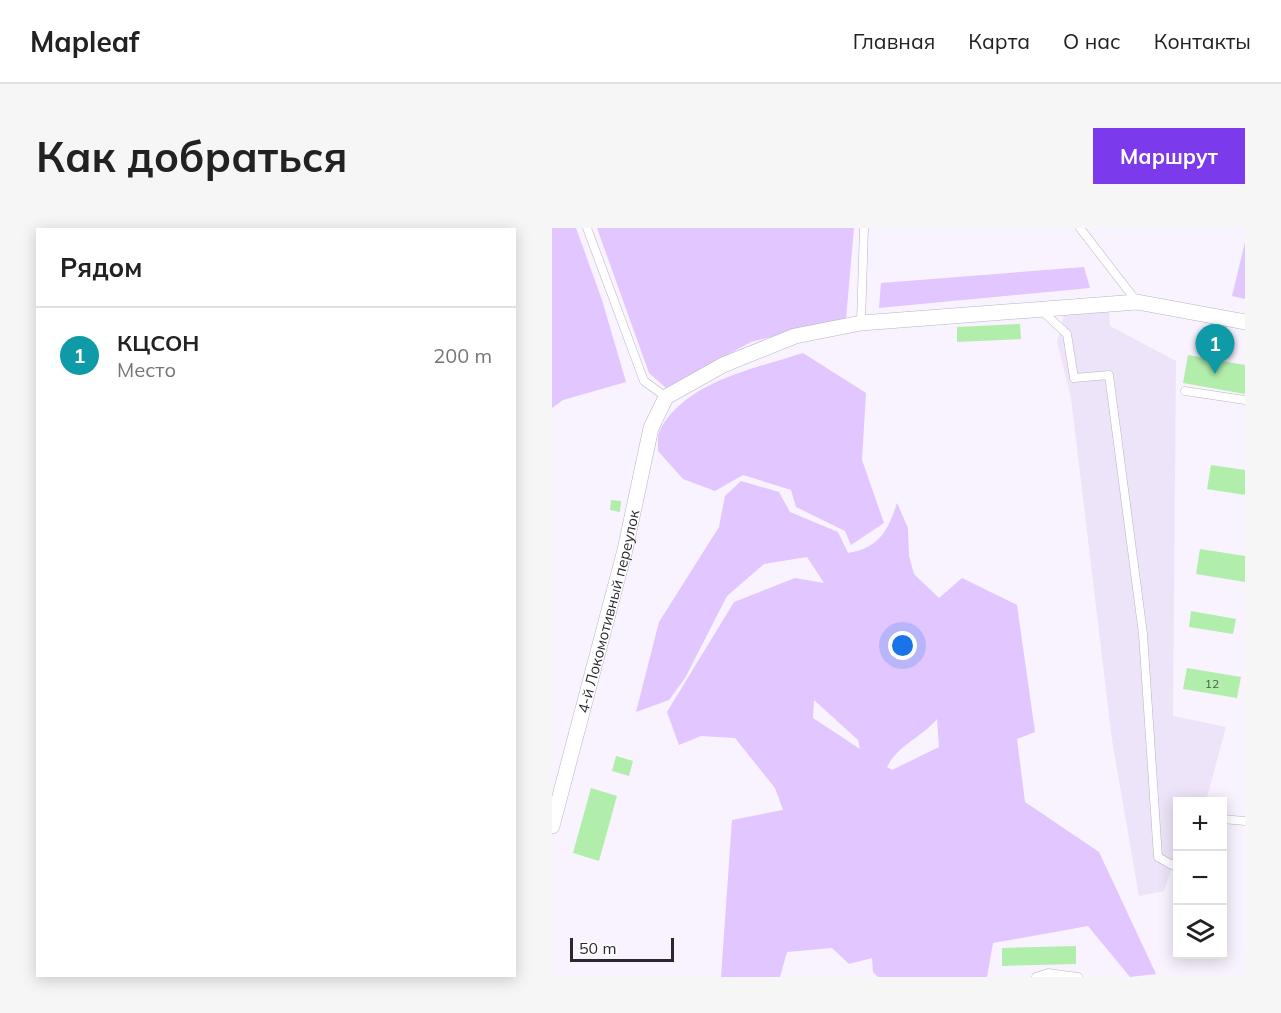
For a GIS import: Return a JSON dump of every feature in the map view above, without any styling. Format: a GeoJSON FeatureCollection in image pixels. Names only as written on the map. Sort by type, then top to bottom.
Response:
{"type":"FeatureCollection","features":[{"type":"Feature","properties":{"kind":"street"},"geometry":{"type":"LineString","coordinates":[[666,397],[723,365],[795,336],[861,323],[1137,302],[1245,322]]}},
{"type":"Feature","properties":{"kind":"street","name":"4-й Локомотивный переулок"},"geometry":{"type":"LineString","coordinates":[[552,826],[625,550],[651,428],[666,397]]}},
{"type":"Feature","properties":{"kind":"lane"},"geometry":{"type":"LineString","coordinates":[[587,228],[644,381],[666,397]]}},
{"type":"Feature","properties":{"kind":"lane"},"geometry":{"type":"LineString","coordinates":[[861,323],[864,228]]}},
{"type":"Feature","properties":{"kind":"lane"},"geometry":{"type":"LineString","coordinates":[[1080,228],[1137,302]]}},
{"type":"Feature","properties":{"kind":"lane"},"geometry":{"type":"LineString","coordinates":[[1040,309],[1067,334],[1074,378],[1109,375],[1143,634],[1158,857],[1173,864]]}},
{"type":"Feature","properties":{"kind":"lane"},"geometry":{"type":"LineString","coordinates":[[1185,391],[1245,400]]}},
{"type":"Feature","properties":{"kind":"lane"},"geometry":{"type":"LineString","coordinates":[[1227,819],[1245,820]]}},
{"type":"Feature","properties":{"kind":"lane"},"geometry":{"type":"LineString","coordinates":[[1036,977],[1048,973],[1078,977]]}},
{"type":"Feature","properties":{"kind":"shaded area"},"geometry":{"type":"Polygon","coordinates":[[[552,228],[576,228],[602,300],[626,382],[563,400],[552,408],[552,228]]]}},
{"type":"Feature","properties":{"kind":"shaded area"},"geometry":{"type":"Polygon","coordinates":[[[597,228],[854,228],[846,319],[751,342],[666,388],[649,373],[597,228]]]}},
{"type":"Feature","properties":{"kind":"shaded area"},"geometry":{"type":"Polygon","coordinates":[[[1245,242],[1245,299],[1232,296],[1245,242]]]}},
{"type":"Feature","properties":{"kind":"shaded area"},"geometry":{"type":"Polygon","coordinates":[[[1084,267],[1090,288],[879,308],[881,283],[1084,267]]]}},
{"type":"Feature","properties":{"kind":"shaded area"},"geometry":{"type":"Polygon","coordinates":[[[1109,310],[1110,326],[1176,361],[1173,716],[1226,727],[1207,797],[1173,797],[1173,863],[1164,891],[1139,896],[1112,740],[1071,398],[1057,342],[1064,315],[1109,310]]]}},
{"type":"Feature","properties":{"kind":"shaded area"},"geometry":{"type":"Polygon","coordinates":[[[803,353],[866,393],[862,460],[884,523],[851,545],[845,531],[796,507],[791,490],[743,475],[715,491],[683,479],[658,451],[658,436],[661,428],[673,412],[688,399],[705,388],[744,371],[803,353]]]}},
{"type":"Feature","properties":{"kind":"shaded area"},"geometry":{"type":"Polygon","coordinates":[[[741,481],[779,492],[790,512],[838,532],[848,553],[859,551],[881,537],[897,503],[908,528],[909,556],[914,574],[939,598],[962,578],[1017,605],[1035,732],[1017,739],[1025,802],[1099,852],[1156,974],[1130,977],[1088,926],[993,943],[987,977],[878,977],[873,972],[872,958],[849,964],[832,948],[787,952],[780,977],[721,977],[732,820],[783,810],[775,788],[735,738],[701,736],[679,745],[667,712],[734,602],[795,578],[824,583],[807,557],[764,564],[727,596],[685,678],[669,700],[636,712],[659,622],[719,527],[725,496],[741,481]],[[814,700],[813,718],[860,749],[858,740],[814,700]],[[937,719],[898,752],[887,767],[892,770],[939,747],[937,719]]]}},
{"type":"Feature","properties":{"kind":"building"},"geometry":{"type":"Polygon","coordinates":[[[1020,324],[1021,339],[957,342],[957,327],[1020,324]]]}},
{"type":"Feature","properties":{"kind":"building"},"geometry":{"type":"Polygon","coordinates":[[[1188,355],[1245,365],[1245,394],[1183,383],[1188,355]]]}},
{"type":"Feature","properties":{"kind":"building"},"geometry":{"type":"Polygon","coordinates":[[[1211,465],[1245,470],[1245,495],[1207,489],[1211,465]]]}},
{"type":"Feature","properties":{"kind":"building"},"geometry":{"type":"Polygon","coordinates":[[[611,500],[621,501],[620,512],[610,510],[611,500]]]}},
{"type":"Feature","properties":{"kind":"building"},"geometry":{"type":"Polygon","coordinates":[[[1200,549],[1245,556],[1245,582],[1196,574],[1200,549]]]}},
{"type":"Feature","properties":{"kind":"building"},"geometry":{"type":"Polygon","coordinates":[[[1191,611],[1236,619],[1233,634],[1189,627],[1191,611]]]}},
{"type":"Feature","properties":{"kind":"building"},"geometry":{"type":"Polygon","coordinates":[[[1187,668],[1241,677],[1237,698],[1183,689],[1187,668]]]}},
{"type":"Feature","properties":{"kind":"building"},"geometry":{"type":"Polygon","coordinates":[[[616,756],[633,761],[629,776],[612,771],[616,756]]]}},
{"type":"Feature","properties":{"kind":"building"},"geometry":{"type":"Polygon","coordinates":[[[591,788],[617,796],[599,861],[573,853],[591,788]]]}},
{"type":"Feature","properties":{"kind":"building"},"geometry":{"type":"Polygon","coordinates":[[[1076,946],[1076,964],[1002,966],[1002,948],[1076,946]]]}},
{"type":"Feature","properties":{"kind":"place","name":"КЦСОН"},"geometry":{"type":"Point","coordinates":[1215,374]}}]}
